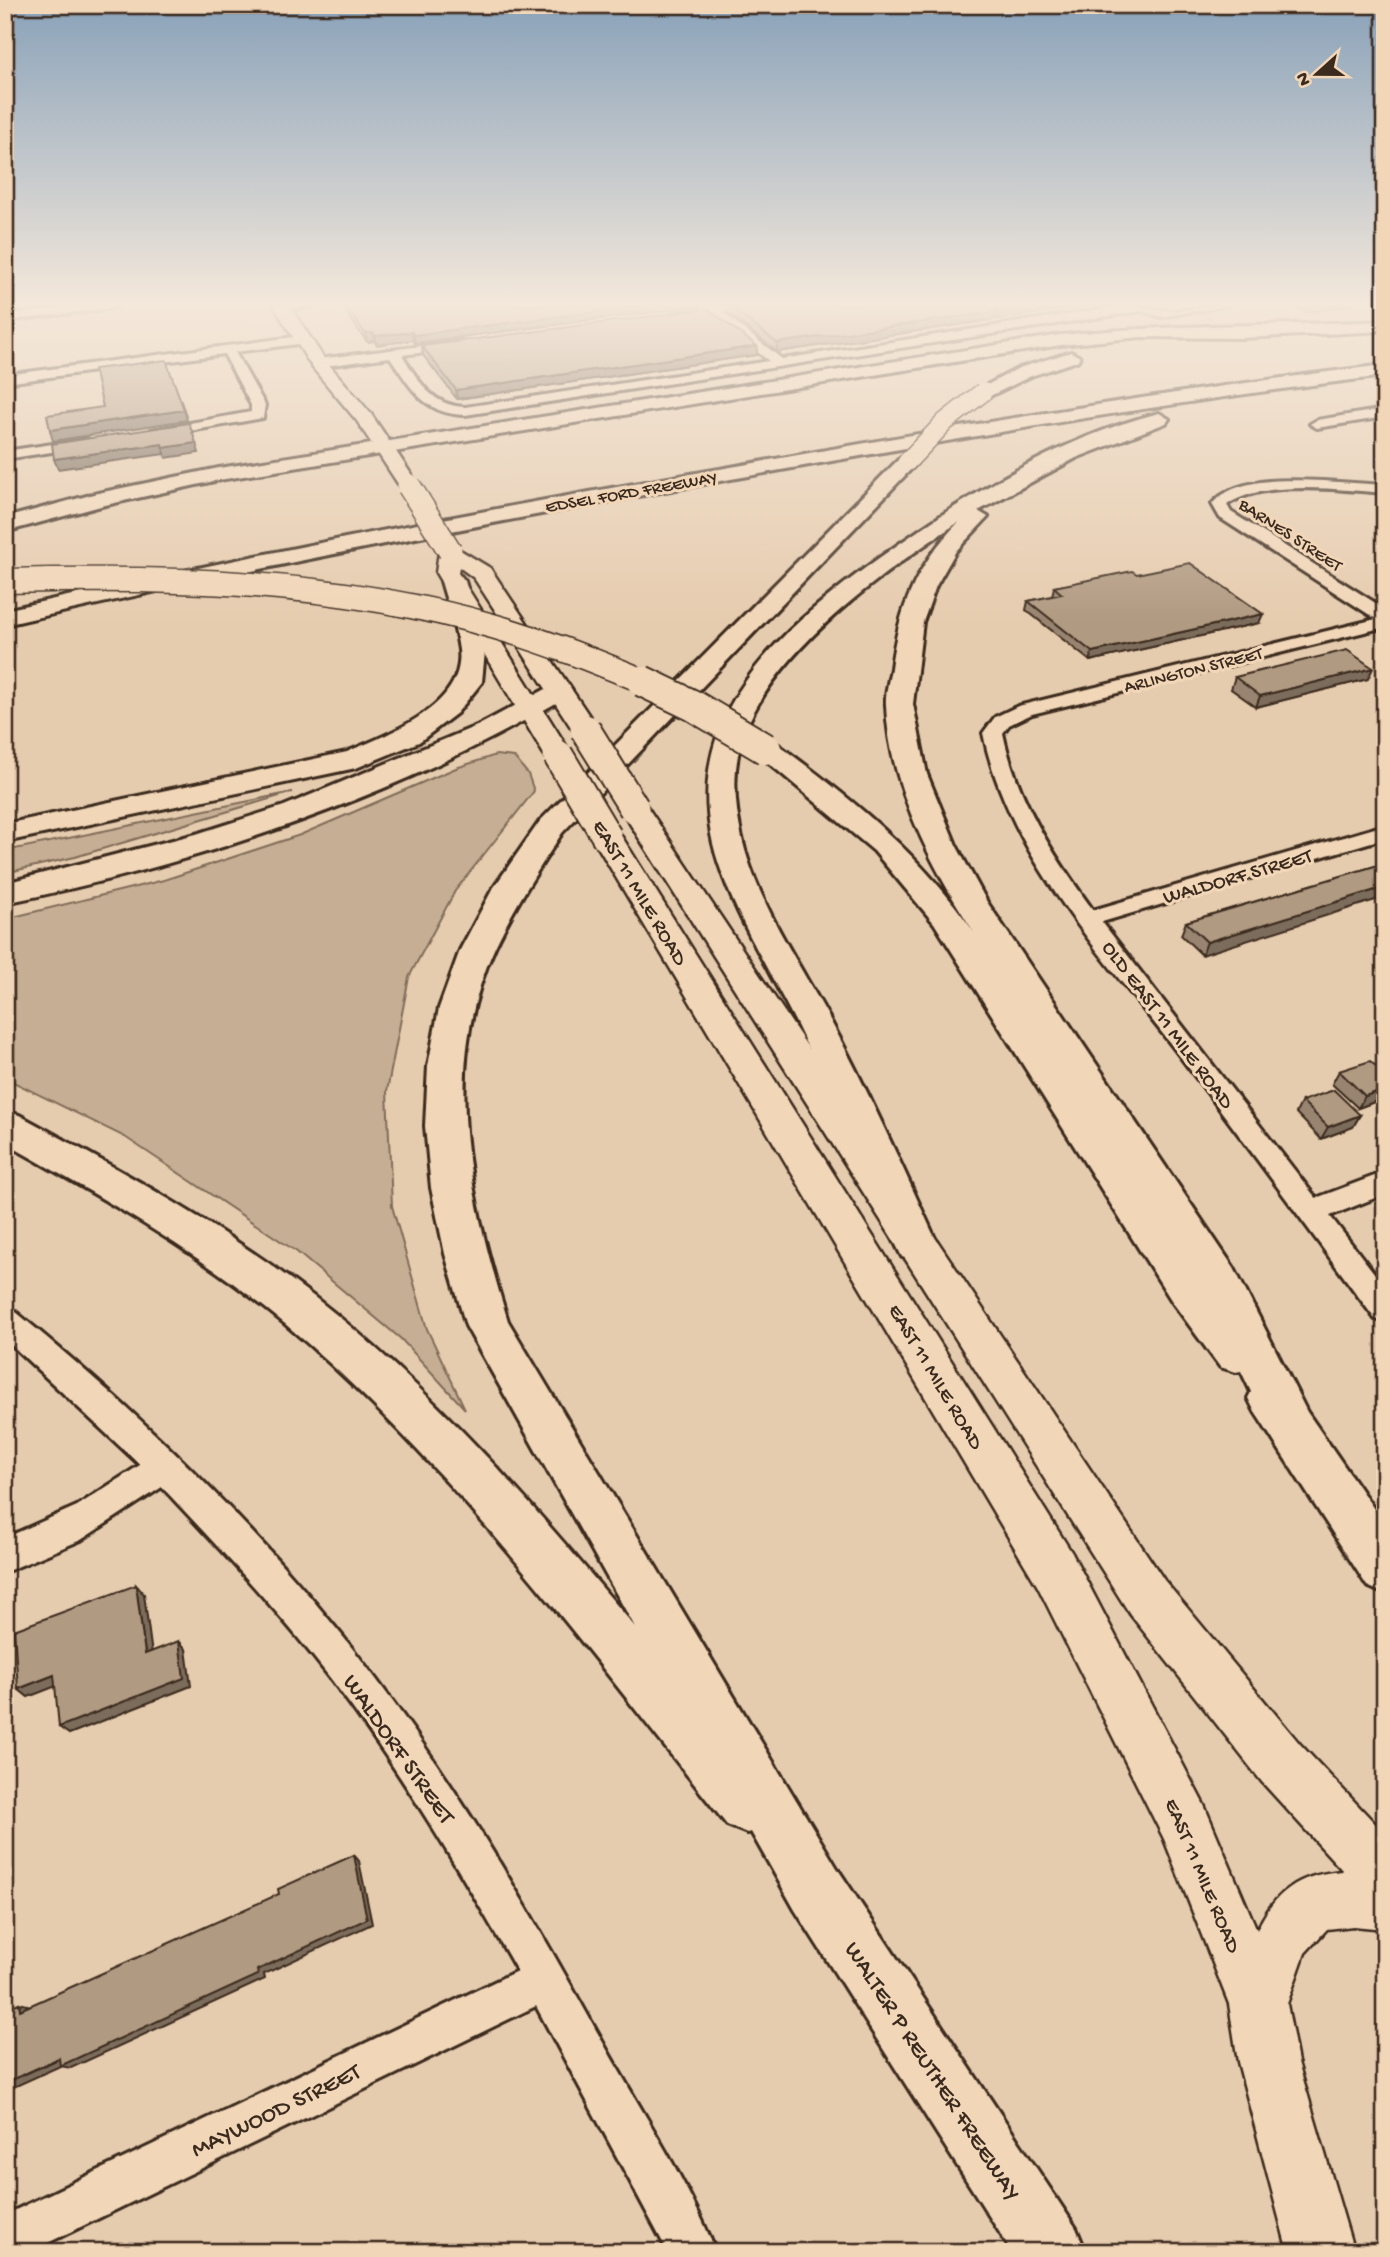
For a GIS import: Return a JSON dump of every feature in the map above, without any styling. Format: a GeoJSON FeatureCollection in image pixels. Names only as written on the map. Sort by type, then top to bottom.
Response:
{"type":"FeatureCollection","features":[{"type":"Feature","properties":{"kind":"highway"},"geometry":{"type":"LineString","coordinates":[[5,525],[183,481],[616,410]]}},
{"type":"Feature","properties":{"kind":"highway"},"geometry":{"type":"LineString","coordinates":[[816,1889],[488,1326],[459,1229],[442,1106],[447,1052],[458,998],[492,915],[522,866],[551,827],[945,422],[960,410]]}},
{"type":"Feature","properties":{"kind":"highway","name":"EDSEL FORD FREEWAY"},"geometry":{"type":"LineString","coordinates":[[647,467],[993,410]]}},
{"type":"Feature","properties":{"kind":"highway","name":"EDSEL FORD FREEWAY"},"geometry":{"type":"LineString","coordinates":[[5,618],[289,554],[914,440],[1105,410]]}},
{"type":"Feature","properties":{"kind":"highway"},"geometry":{"type":"LineString","coordinates":[[917,1245],[846,1086],[758,914],[730,852],[722,799],[722,770],[727,744],[743,707],[759,680],[796,636],[846,593],[925,534],[1036,470],[1090,443],[1191,410]]}},
{"type":"Feature","properties":{"kind":"highway"},"geometry":{"type":"LineString","coordinates":[[1036,470],[985,509],[947,547],[924,586],[910,622],[899,704],[912,774],[941,845],[971,903],[1219,1281],[1286,1417]]}},
{"type":"Feature","properties":{"kind":"highway"},"geometry":{"type":"LineString","coordinates":[[404,510],[442,502]]}},
{"type":"Feature","properties":{"kind":"highway"},"geometry":{"type":"LineString","coordinates":[[5,594],[148,561]]}},
{"type":"Feature","properties":{"kind":"highway"},"geometry":{"type":"LineString","coordinates":[[5,581],[110,577],[212,579],[374,600],[436,612],[497,628],[609,666],[681,700],[766,749],[838,803],[885,844],[946,916],[1188,1290],[1286,1417],[1385,1569]]}},
{"type":"Feature","properties":{"kind":"highway"},"geometry":{"type":"LineString","coordinates":[[5,833],[96,817],[356,759],[410,736],[447,707],[469,682],[472,652],[453,581]]}},
{"type":"Feature","properties":{"kind":"highway"},"geometry":{"type":"LineString","coordinates":[[5,628],[67,612],[119,591]]}},
{"type":"Feature","properties":{"kind":"highway"},"geometry":{"type":"LineString","coordinates":[[5,893],[54,883],[207,841],[295,812],[489,731],[559,690]]}},
{"type":"Feature","properties":{"kind":"highway"},"geometry":{"type":"LineString","coordinates":[[5,1125],[193,1234],[299,1311],[400,1400],[547,1564],[816,1889]]}},
{"type":"Feature","properties":{"kind":"highway","name":"WALTER P REUTHER FREEWAY"},"geometry":{"type":"LineString","coordinates":[[816,1889],[1052,2252]]}},
{"type":"Feature","properties":{"kind":"main road","name":"EAST 11 MILE ROAD"},"geometry":{"type":"LineString","coordinates":[[355,410],[384,447],[450,551],[482,573],[1147,1597],[1281,1763],[1385,1875]]}},
{"type":"Feature","properties":{"kind":"main road","name":"EAST 11 MILE ROAD"},"geometry":{"type":"LineString","coordinates":[[450,551],[447,573],[1055,1570],[1185,1824],[1258,2004],[1268,2062],[1321,2252]]}},
{"type":"Feature","properties":{"kind":"main road"},"geometry":{"type":"LineString","coordinates":[[1258,2004],[1290,1922],[1304,1907],[1344,1896],[1385,1901]]}},
{"type":"Feature","properties":{"kind":"street"},"geometry":{"type":"LineString","coordinates":[[141,435],[258,415],[258,410]]}},
{"type":"Feature","properties":{"kind":"street"},"geometry":{"type":"LineString","coordinates":[[450,410],[467,410]]}},
{"type":"Feature","properties":{"kind":"street"},"geometry":{"type":"LineString","coordinates":[[1317,424],[1385,413]]}},
{"type":"Feature","properties":{"kind":"street"},"geometry":{"type":"LineString","coordinates":[[5,454],[100,441]]}},
{"type":"Feature","properties":{"kind":"street","name":"BARNES STREET"},"geometry":{"type":"LineString","coordinates":[[1385,489],[1294,484],[1233,495],[1219,504],[1225,515],[1385,617]]}},
{"type":"Feature","properties":{"kind":"street","name":"ARLINGTON STREET"},"geometry":{"type":"LineString","coordinates":[[1002,721],[1025,710],[1385,622]]}},
{"type":"Feature","properties":{"kind":"street","name":"OLD EAST 11 MILE ROAD"},"geometry":{"type":"LineString","coordinates":[[1002,721],[993,733],[994,743],[1013,799],[1037,842],[1089,918],[1385,1310]]}},
{"type":"Feature","properties":{"kind":"street","name":"WALDORF STREET"},"geometry":{"type":"LineString","coordinates":[[1089,918],[1385,831]]}},
{"type":"Feature","properties":{"kind":"street"},"geometry":{"type":"LineString","coordinates":[[1311,1212],[1385,1183]]}},
{"type":"Feature","properties":{"kind":"street","name":"WALDORF STREET"},"geometry":{"type":"LineString","coordinates":[[5,1321],[73,1376],[164,1466],[305,1615],[380,1715],[457,1831],[544,1980],[694,2252]]}},
{"type":"Feature","properties":{"kind":"street"},"geometry":{"type":"LineString","coordinates":[[5,1555],[51,1540],[118,1502],[164,1466]]}},
{"type":"Feature","properties":{"kind":"street","name":"MAYWOOD STREET"},"geometry":{"type":"LineString","coordinates":[[5,2239],[544,1980]]}},
{"type":"Feature","properties":{"kind":"shaded area"},"geometry":{"type":"Polygon","coordinates":[[[496,755],[514,757],[528,774],[534,791],[455,891],[409,977],[387,1091],[392,1206],[427,1329],[465,1409],[401,1339],[297,1252],[125,1137],[5,1078],[5,919],[164,880],[300,835],[456,768],[496,755]]]}},
{"type":"Feature","properties":{"kind":"shaded area"},"geometry":{"type":"Polygon","coordinates":[[[293,792],[75,857],[5,873],[5,851],[293,792]]]}},
{"type":"Feature","properties":{"kind":"building"},"geometry":{"type":"Polygon","coordinates":[[[80,410],[182,410],[50,430],[47,415],[80,410]]]}},
{"type":"Feature","properties":{"kind":"building"},"geometry":{"type":"Polygon","coordinates":[[[189,423],[196,443],[163,448],[162,444],[54,459],[52,444],[189,423]]]}},
{"type":"Feature","properties":{"kind":"building"},"geometry":{"type":"Polygon","coordinates":[[[1190,563],[1263,614],[1092,652],[1028,601],[1062,594],[1054,587],[1132,571],[1137,574],[1190,563]]]}},
{"type":"Feature","properties":{"kind":"building"},"geometry":{"type":"Polygon","coordinates":[[[1347,650],[1373,668],[1260,696],[1235,677],[1347,650]]]}},
{"type":"Feature","properties":{"kind":"building"},"geometry":{"type":"Polygon","coordinates":[[[1385,863],[1385,887],[1207,942],[1186,922],[1385,863]]]}},
{"type":"Feature","properties":{"kind":"building"},"geometry":{"type":"Polygon","coordinates":[[[1370,1061],[1385,1074],[1385,1089],[1365,1096],[1339,1071],[1370,1061]]]}},
{"type":"Feature","properties":{"kind":"building"},"geometry":{"type":"Polygon","coordinates":[[[1334,1090],[1360,1115],[1328,1127],[1302,1101],[1334,1090]]]}},
{"type":"Feature","properties":{"kind":"building"},"geometry":{"type":"Polygon","coordinates":[[[136,1585],[145,1654],[179,1641],[184,1678],[59,1727],[54,1675],[18,1689],[14,1630],[136,1585]]]}},
{"type":"Feature","properties":{"kind":"building"},"geometry":{"type":"Polygon","coordinates":[[[354,1855],[367,1919],[257,1970],[258,1975],[60,2066],[59,2058],[5,2083],[5,2009],[19,2003],[20,2010],[279,1894],[278,1889],[354,1855]]]}}]}
